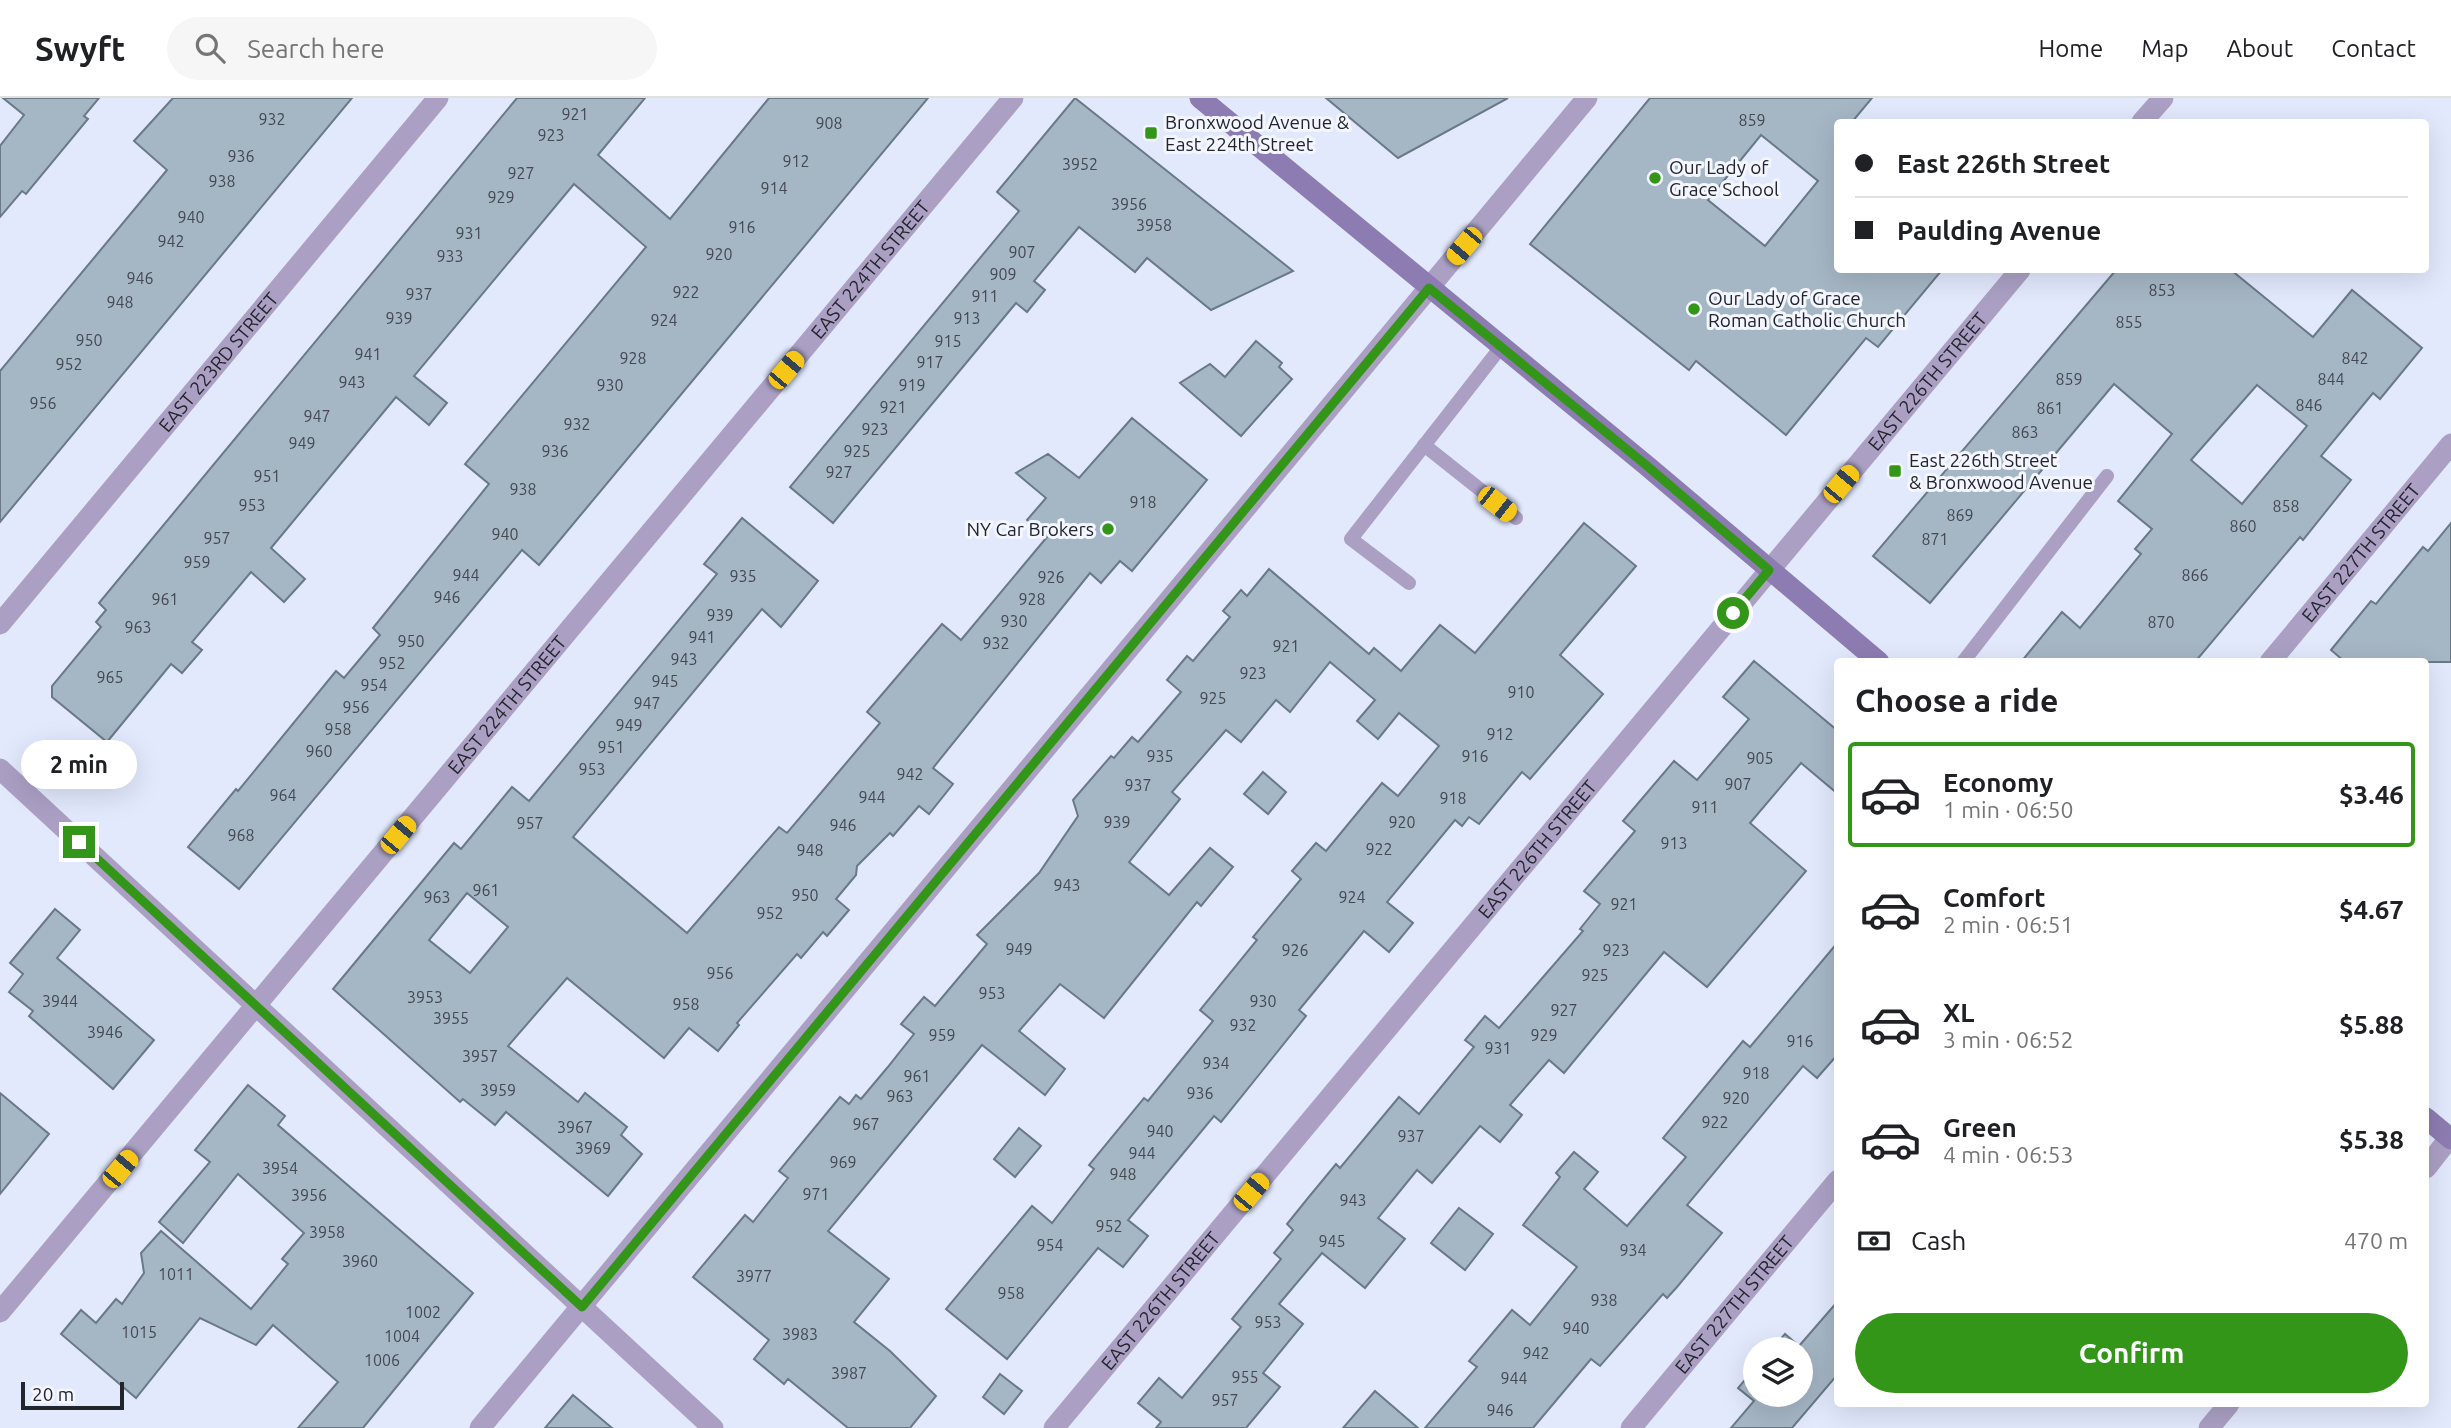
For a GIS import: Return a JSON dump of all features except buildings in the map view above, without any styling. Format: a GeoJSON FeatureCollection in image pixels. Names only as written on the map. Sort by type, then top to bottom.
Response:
{"type":"FeatureCollection","features":[{"type":"Feature","properties":{"kind":"street","name":"EAST 223RD STREET"},"geometry":{"type":"LineString","coordinates":[[0,624],[438,98]]}},
{"type":"Feature","properties":{"kind":"street","name":"EAST 224TH STREET"},"geometry":{"type":"LineString","coordinates":[[0,1312],[1013,98]]}},
{"type":"Feature","properties":{"kind":"street"},"geometry":{"type":"LineString","coordinates":[[1200,98],[1874,658]]}},
{"type":"Feature","properties":{"kind":"street"},"geometry":{"type":"LineString","coordinates":[[480,1428],[1587,98]]}},
{"type":"Feature","properties":{"kind":"street"},"geometry":{"type":"LineString","coordinates":[[2145,119],[2163,98]]}},
{"type":"Feature","properties":{"kind":"street","name":"EAST 226TH STREET"},"geometry":{"type":"LineString","coordinates":[[1054,1428],[2017,273]]}},
{"type":"Feature","properties":{"kind":"street","name":"EAST 227TH STREET"},"geometry":{"type":"LineString","coordinates":[[2273,658],[2451,444]]}},
{"type":"Feature","properties":{"kind":"street"},"geometry":{"type":"LineString","coordinates":[[0,769],[713,1428]]}},
{"type":"Feature","properties":{"kind":"street"},"geometry":{"type":"LineString","coordinates":[[2429,1120],[2450,1138],[2429,1164]]}},
{"type":"Feature","properties":{"kind":"street","name":"EAST 227TH STREET"},"geometry":{"type":"LineString","coordinates":[[1631,1428],[1834,1185]]}},
{"type":"Feature","properties":{"kind":"street"},"geometry":{"type":"LineString","coordinates":[[2209,1428],[2226,1407]]}},
{"type":"Feature","properties":{"kind":"lane"},"geometry":{"type":"LineString","coordinates":[[1409,583],[1351,539],[1501,347]]}},
{"type":"Feature","properties":{"kind":"lane"},"geometry":{"type":"LineString","coordinates":[[1424,445],[1516,518]]}},
{"type":"Feature","properties":{"kind":"lane"},"geometry":{"type":"LineString","coordinates":[[1966,658],[2107,476]]}},
{"type":"Feature","properties":{"kind":"place","name":"Bronxwood Avenue & East 224th Street"},"geometry":{"type":"Point","coordinates":[1151,133]}},
{"type":"Feature","properties":{"kind":"place","name":"Our Lady of Grace School"},"geometry":{"type":"Point","coordinates":[1655,178]}},
{"type":"Feature","properties":{"kind":"place","name":"Our Lady of Grace Roman Catholic Church"},"geometry":{"type":"Point","coordinates":[1694,309]}},
{"type":"Feature","properties":{"kind":"place","name":"East 226th Street & Bronxwood Avenue"},"geometry":{"type":"Point","coordinates":[1895,471]}},
{"type":"Feature","properties":{"kind":"place","name":"NY Car Brokers"},"geometry":{"type":"Point","coordinates":[1108,529]}},
{"type":"Feature","properties":{"kind":"route"},"geometry":{"type":"LineString","coordinates":[[79,842],[582,1307],[1429,288],[1646,465],[1769,570],[1733,613]]}}]}
